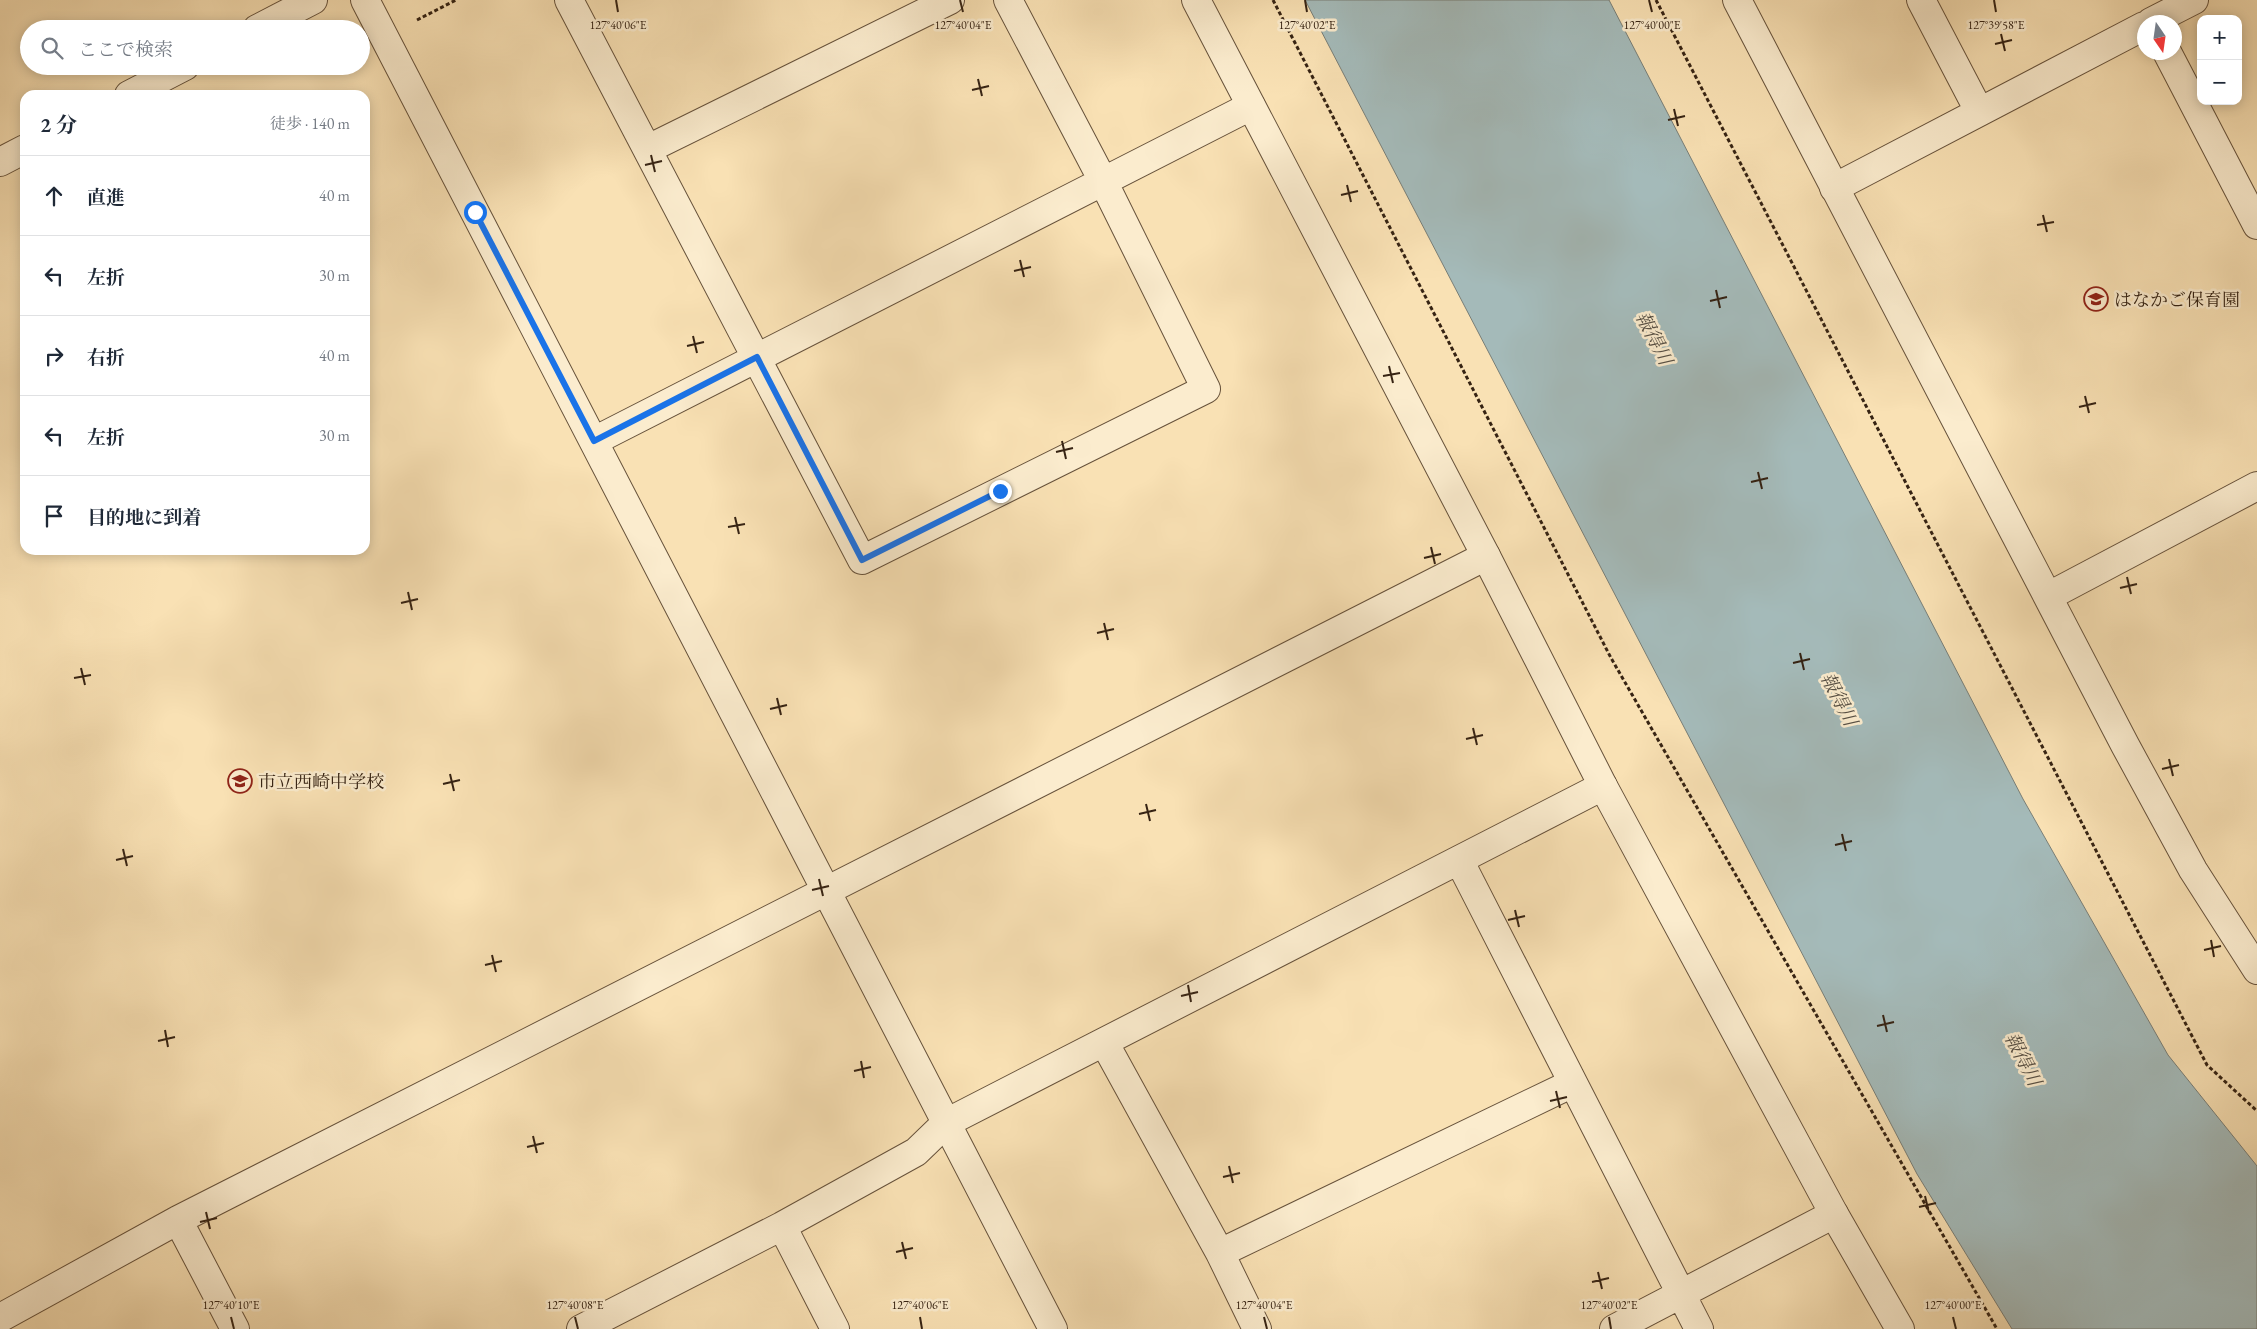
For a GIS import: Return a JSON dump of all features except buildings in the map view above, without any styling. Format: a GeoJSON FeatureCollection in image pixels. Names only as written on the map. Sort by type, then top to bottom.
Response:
{"type":"FeatureCollection","features":[{"type":"Feature","properties":{"kind":"street"},"geometry":{"type":"LineString","coordinates":[[274,20],[313,0]]}},
{"type":"Feature","properties":{"kind":"street"},"geometry":{"type":"LineString","coordinates":[[365,0],[1053,1329]]}},
{"type":"Feature","properties":{"kind":"street"},"geometry":{"type":"LineString","coordinates":[[569,0],[862,560],[1206,389],[1103,181],[1008,0]]}},
{"type":"Feature","properties":{"kind":"street"},"geometry":{"type":"LineString","coordinates":[[648,150],[950,0]]}},
{"type":"Feature","properties":{"kind":"street"},"geometry":{"type":"LineString","coordinates":[[1196,0],[1486,556],[1603,786],[1834,1214],[1900,1329]]}},
{"type":"Feature","properties":{"kind":"street"},"geometry":{"type":"LineString","coordinates":[[1737,0],[2126,746],[2193,870],[2257,970]]}},
{"type":"Feature","properties":{"kind":"street"},"geometry":{"type":"LineString","coordinates":[[1921,0],[1979,112]]}},
{"type":"Feature","properties":{"kind":"street"},"geometry":{"type":"LineString","coordinates":[[2165,15],[2194,0]]}},
{"type":"Feature","properties":{"kind":"street"},"geometry":{"type":"LineString","coordinates":[[1834,188],[2137,30]]}},
{"type":"Feature","properties":{"kind":"street"},"geometry":{"type":"LineString","coordinates":[[2171,60],[2257,225]]}},
{"type":"Feature","properties":{"kind":"street"},"geometry":{"type":"LineString","coordinates":[[139,90],[168,75]]}},
{"type":"Feature","properties":{"kind":"street"},"geometry":{"type":"LineString","coordinates":[[594,441],[1251,106]]}},
{"type":"Feature","properties":{"kind":"street"},"geometry":{"type":"LineString","coordinates":[[0,162],[20,152]]}},
{"type":"Feature","properties":{"kind":"street"},"geometry":{"type":"LineString","coordinates":[[2049,596],[2257,486]]}},
{"type":"Feature","properties":{"kind":"street"},"geometry":{"type":"LineString","coordinates":[[0,1318],[178,1220],[1486,556]]}},
{"type":"Feature","properties":{"kind":"street"},"geometry":{"type":"LineString","coordinates":[[581,1329],[782,1226],[916,1152],[946,1123],[1603,786]]}},
{"type":"Feature","properties":{"kind":"street"},"geometry":{"type":"LineString","coordinates":[[1459,860],[1699,1329]]}},
{"type":"Feature","properties":{"kind":"street"},"geometry":{"type":"LineString","coordinates":[[1104,1042],[1220,1253],[1257,1329]]}},
{"type":"Feature","properties":{"kind":"street"},"geometry":{"type":"LineString","coordinates":[[1220,1253],[1573,1083]]}},
{"type":"Feature","properties":{"kind":"street"},"geometry":{"type":"LineString","coordinates":[[1614,1329],[1834,1214]]}},
{"type":"Feature","properties":{"kind":"street"},"geometry":{"type":"LineString","coordinates":[[178,1220],[235,1329]]}},
{"type":"Feature","properties":{"kind":"street"},"geometry":{"type":"LineString","coordinates":[[782,1226],[835,1329]]}},
{"type":"Feature","properties":{"kind":"path"},"geometry":{"type":"LineString","coordinates":[[416,20],[456,0]]}},
{"type":"Feature","properties":{"kind":"path"},"geometry":{"type":"LineString","coordinates":[[1273,0],[1610,658],[1997,1329]]}},
{"type":"Feature","properties":{"kind":"path"},"geometry":{"type":"LineString","coordinates":[[1656,0],[2207,1065],[2257,1111]]}},
{"type":"Feature","properties":{"kind":"water","name":"報得川"},"geometry":{"type":"Polygon","coordinates":[[[1305,0],[1609,0],[2023,799],[2168,1055],[2257,1166],[2257,1329],[2012,1329],[1917,1174],[1305,0]]]}},
{"type":"Feature","properties":{"kind":"place","name":"はなかご保育園"},"geometry":{"type":"Point","coordinates":[2096,299]}},
{"type":"Feature","properties":{"kind":"place","name":"市立西崎中学校"},"geometry":{"type":"Point","coordinates":[240,781]}},
{"type":"Feature","properties":{"kind":"route"},"geometry":{"type":"LineString","coordinates":[[475,212],[594,441],[757,357],[862,560],[1000,491]]}}]}
